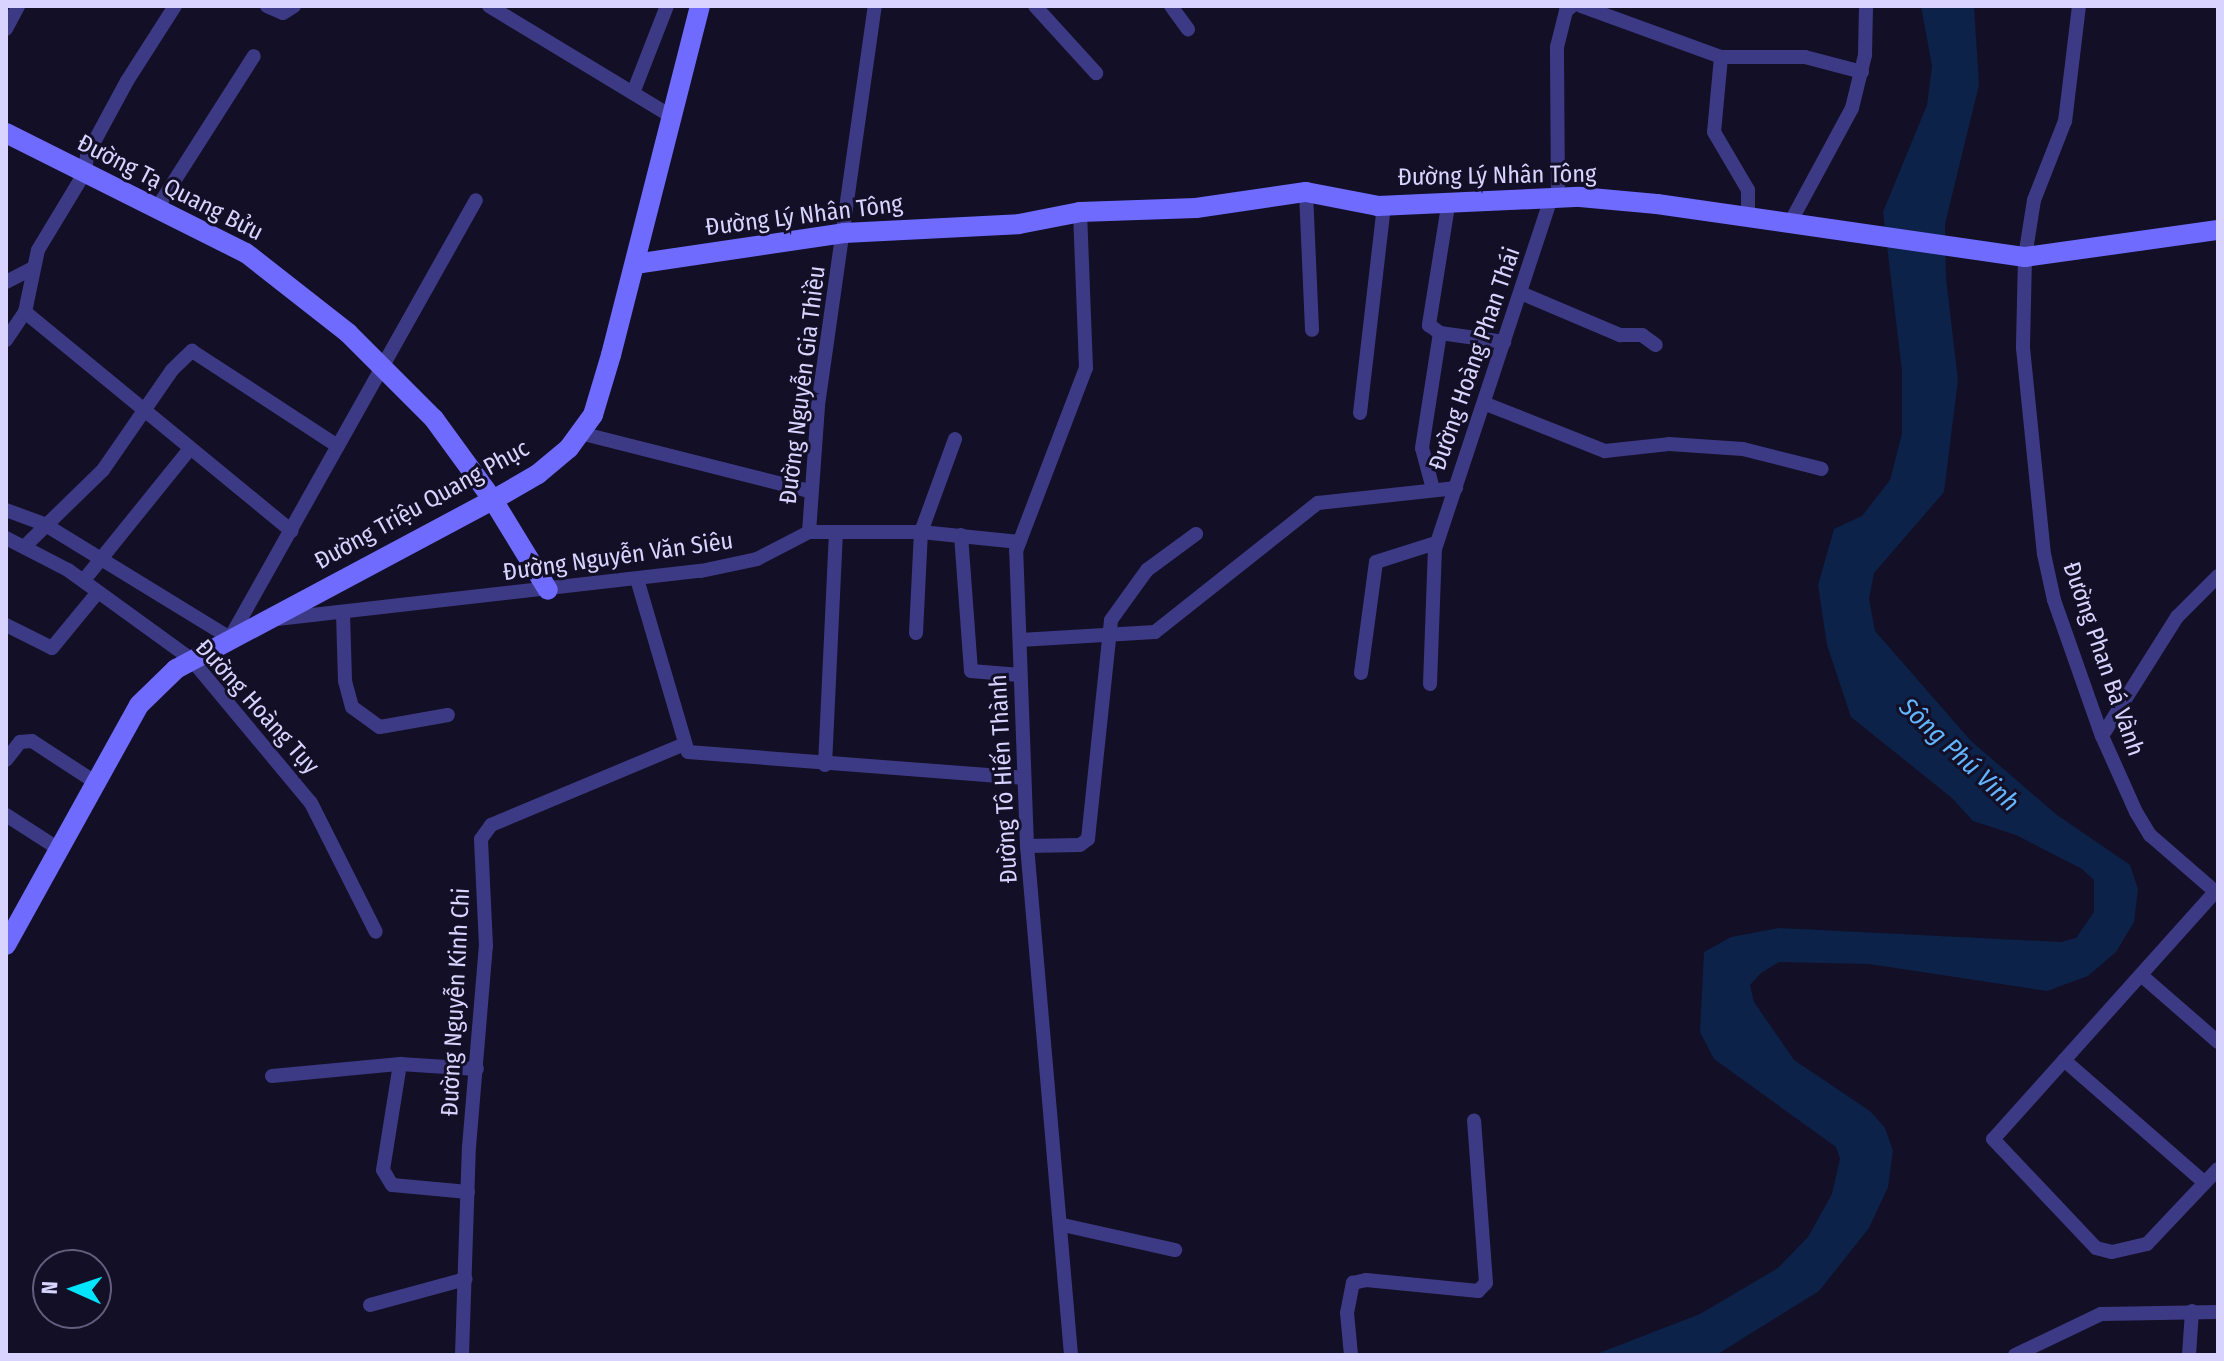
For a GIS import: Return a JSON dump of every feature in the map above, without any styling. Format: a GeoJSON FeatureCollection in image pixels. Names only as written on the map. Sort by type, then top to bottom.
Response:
{"type":"FeatureCollection","features":[{"type":"Feature","properties":{"kind":"street"},"geometry":{"type":"LineString","coordinates":[[6,29],[18,6]]}},
{"type":"Feature","properties":{"kind":"street"},"geometry":{"type":"LineString","coordinates":[[6,340],[25,312],[32,269],[85,172],[87,155],[127,81],[175,6]]}},
{"type":"Feature","properties":{"kind":"street"},"geometry":{"type":"LineString","coordinates":[[267,6],[283,13],[294,6]]}},
{"type":"Feature","properties":{"kind":"street"},"geometry":{"type":"LineString","coordinates":[[489,6],[672,117]]}},
{"type":"Feature","properties":{"kind":"street"},"geometry":{"type":"LineString","coordinates":[[633,93],[667,6]]}},
{"type":"Feature","properties":{"kind":"street","name":"Đường Triệu Quang Phục"},"geometry":{"type":"LineString","coordinates":[[6,945],[98,784],[139,705],[191,659],[538,474],[580,433],[593,415],[635,264],[700,6]]}},
{"type":"Feature","properties":{"kind":"street","name":"Đường Nguyễn Gia Thiều"},"geometry":{"type":"LineString","coordinates":[[809,532],[810,491],[875,6]]}},
{"type":"Feature","properties":{"kind":"street"},"geometry":{"type":"LineString","coordinates":[[1035,6],[1096,73]]}},
{"type":"Feature","properties":{"kind":"street"},"geometry":{"type":"LineString","coordinates":[[1171,6],[1188,29]]}},
{"type":"Feature","properties":{"kind":"street","name":"Đường Hoàng Phan Thái"},"geometry":{"type":"LineString","coordinates":[[1020,640],[1105,638],[1161,629],[1318,503],[1456,488],[1554,198],[1557,47],[1566,11],[1572,6]]}},
{"type":"Feature","properties":{"kind":"street"},"geometry":{"type":"LineString","coordinates":[[1581,6],[1721,57],[1805,57],[1862,72]]}},
{"type":"Feature","properties":{"kind":"street"},"geometry":{"type":"LineString","coordinates":[[1791,221],[1847,120],[1862,72],[1866,6]]}},
{"type":"Feature","properties":{"kind":"street","name":"Đường Phan Bá Vành"},"geometry":{"type":"LineString","coordinates":[[2079,6],[2065,121],[2034,200],[2025,257],[2023,348],[2044,554],[2054,600],[2102,736],[2150,835],[2217,893]]}},
{"type":"Feature","properties":{"kind":"street"},"geometry":{"type":"LineString","coordinates":[[157,208],[254,56]]}},
{"type":"Feature","properties":{"kind":"street"},"geometry":{"type":"LineString","coordinates":[[1721,57],[1714,132],[1748,190],[1748,217]]}},
{"type":"Feature","properties":{"kind":"street","name":"Đường Tạ Quang Bửu"},"geometry":{"type":"LineString","coordinates":[[6,133],[246,253],[348,333],[434,419],[493,500],[548,590]]}},
{"type":"Feature","properties":{"kind":"street"},"geometry":{"type":"LineString","coordinates":[[1306,192],[1312,330]]}},
{"type":"Feature","properties":{"kind":"street","name":"Đường Lý Nhân Tông"},"geometry":{"type":"LineString","coordinates":[[635,264],[844,233],[1019,224],[1080,212],[1196,208],[1306,192],[1384,204],[1448,206],[1554,198],[1791,221],[2025,257],[2218,230]]}},
{"type":"Feature","properties":{"kind":"street"},"geometry":{"type":"LineString","coordinates":[[6,510],[44,524],[230,638],[476,200]]}},
{"type":"Feature","properties":{"kind":"street"},"geometry":{"type":"LineString","coordinates":[[1360,413],[1384,204]]}},
{"type":"Feature","properties":{"kind":"street"},"geometry":{"type":"LineString","coordinates":[[1448,206],[1428,319],[1432,330],[1504,342]]}},
{"type":"Feature","properties":{"kind":"street","name":"Đường Tô Hiến Thành"},"geometry":{"type":"LineString","coordinates":[[1071,1355],[1063,1225],[1027,846],[1020,675],[1019,542],[1086,368],[1080,212]]}},
{"type":"Feature","properties":{"kind":"street"},"geometry":{"type":"LineString","coordinates":[[6,282],[32,269]]}},
{"type":"Feature","properties":{"kind":"street"},"geometry":{"type":"LineString","coordinates":[[1521,293],[1610,331],[1642,335],[1656,345]]}},
{"type":"Feature","properties":{"kind":"street"},"geometry":{"type":"LineString","coordinates":[[25,312],[188,451],[292,531]]}},
{"type":"Feature","properties":{"kind":"street"},"geometry":{"type":"LineString","coordinates":[[1433,489],[1422,448],[1440,333]]}},
{"type":"Feature","properties":{"kind":"street"},"geometry":{"type":"LineString","coordinates":[[24,547],[44,524],[103,470],[172,370],[192,351],[338,446]]}},
{"type":"Feature","properties":{"kind":"street"},"geometry":{"type":"LineString","coordinates":[[1486,404],[1605,451],[1669,444],[1743,449],[1822,469]]}},
{"type":"Feature","properties":{"kind":"street"},"geometry":{"type":"LineString","coordinates":[[580,433],[810,491]]}},
{"type":"Feature","properties":{"kind":"street"},"geometry":{"type":"LineString","coordinates":[[916,633],[921,532],[955,439]]}},
{"type":"Feature","properties":{"kind":"street"},"geometry":{"type":"LineString","coordinates":[[84,580],[188,451]]}},
{"type":"Feature","properties":{"kind":"street"},"geometry":{"type":"LineString","coordinates":[[1430,684],[1436,543],[1456,488]]}},
{"type":"Feature","properties":{"kind":"street","name":"Đường Nguyễn Văn Siêu"},"geometry":{"type":"LineString","coordinates":[[265,620],[637,579],[757,559],[809,532],[921,532],[1019,542]]}},
{"type":"Feature","properties":{"kind":"street"},"geometry":{"type":"LineString","coordinates":[[825,765],[836,532]]}},
{"type":"Feature","properties":{"kind":"street"},"geometry":{"type":"LineString","coordinates":[[1027,846],[1080,845],[1088,839],[1105,638],[1121,603],[1147,570],[1196,534]]}},
{"type":"Feature","properties":{"kind":"street"},"geometry":{"type":"LineString","coordinates":[[961,535],[971,671],[1020,675]]}},
{"type":"Feature","properties":{"kind":"street","name":"Đường Hoàng Tụy"},"geometry":{"type":"LineString","coordinates":[[6,538],[84,580],[191,659],[311,803],[376,932]]}},
{"type":"Feature","properties":{"kind":"street"},"geometry":{"type":"LineString","coordinates":[[1361,673],[1376,562],[1436,543]]}},
{"type":"Feature","properties":{"kind":"street"},"geometry":{"type":"LineString","coordinates":[[2102,736],[2173,622],[2218,576]]}},
{"type":"Feature","properties":{"kind":"street"},"geometry":{"type":"LineString","coordinates":[[637,579],[682,745],[694,755],[1023,778]]}},
{"type":"Feature","properties":{"kind":"street"},"geometry":{"type":"LineString","coordinates":[[6,625],[52,648],[98,592]]}},
{"type":"Feature","properties":{"kind":"street"},"geometry":{"type":"LineString","coordinates":[[343,613],[345,681],[352,707],[380,727],[448,715]]}},
{"type":"Feature","properties":{"kind":"street"},"geometry":{"type":"LineString","coordinates":[[6,760],[20,742],[32,741],[98,784]]}},
{"type":"Feature","properties":{"kind":"street","name":"Đường Nguyễn Kinh Chi"},"geometry":{"type":"LineString","coordinates":[[462,1355],[468,1192],[487,920],[484,830],[682,745]]}},
{"type":"Feature","properties":{"kind":"street"},"geometry":{"type":"LineString","coordinates":[[6,815],[59,849]]}},
{"type":"Feature","properties":{"kind":"street"},"geometry":{"type":"LineString","coordinates":[[2217,893],[1993,1139],[2096,1248],[2132,1251],[2147,1244],[2218,1169]]}},
{"type":"Feature","properties":{"kind":"street"},"geometry":{"type":"LineString","coordinates":[[2141,975],[2218,1042]]}},
{"type":"Feature","properties":{"kind":"street"},"geometry":{"type":"LineString","coordinates":[[2064,1060],[2205,1183]]}},
{"type":"Feature","properties":{"kind":"street"},"geometry":{"type":"LineString","coordinates":[[400,1064],[386,1129],[384,1176],[398,1186],[468,1192]]}},
{"type":"Feature","properties":{"kind":"street"},"geometry":{"type":"LineString","coordinates":[[272,1076],[400,1064],[477,1069]]}},
{"type":"Feature","properties":{"kind":"street"},"geometry":{"type":"LineString","coordinates":[[1351,1355],[1347,1313],[1353,1283],[1478,1291],[1486,1283],[1474,1120]]}},
{"type":"Feature","properties":{"kind":"street"},"geometry":{"type":"LineString","coordinates":[[1063,1225],[1175,1250]]}},
{"type":"Feature","properties":{"kind":"street"},"geometry":{"type":"LineString","coordinates":[[370,1305],[466,1279]]}},
{"type":"Feature","properties":{"kind":"street"},"geometry":{"type":"LineString","coordinates":[[2189,1355],[2192,1311]]}},
{"type":"Feature","properties":{"kind":"street"},"geometry":{"type":"LineString","coordinates":[[2015,1355],[2101,1314],[2218,1312]]}},
{"type":"Feature","properties":{"kind":"water","name":"Sông Phú Vinh"},"geometry":{"type":"Polygon","coordinates":[[[1921,6],[1974,6],[1979,85],[1945,224],[1946,278],[1958,380],[1944,492],[1874,573],[1869,599],[1875,631],[1971,741],[2057,815],[2130,865],[2138,889],[2134,922],[2116,952],[2088,976],[2047,991],[1869,964],[1779,962],[1761,973],[1750,985],[1754,1002],[1794,1060],[1870,1111],[1885,1128],[1893,1151],[1888,1187],[1869,1228],[1819,1291],[1716,1355],[1594,1355],[1700,1314],[1778,1268],[1808,1237],[1832,1194],[1840,1159],[1836,1147],[1714,1059],[1700,1032],[1704,952],[1731,937],[1779,928],[2061,942],[2076,938],[2094,912],[2094,880],[2082,869],[2016,835],[1973,821],[1952,798],[1851,717],[1827,645],[1818,585],[1834,529],[1862,516],[1890,480],[1902,434],[1902,371],[1883,212],[1927,105],[1932,66],[1921,6]]]}}]}
